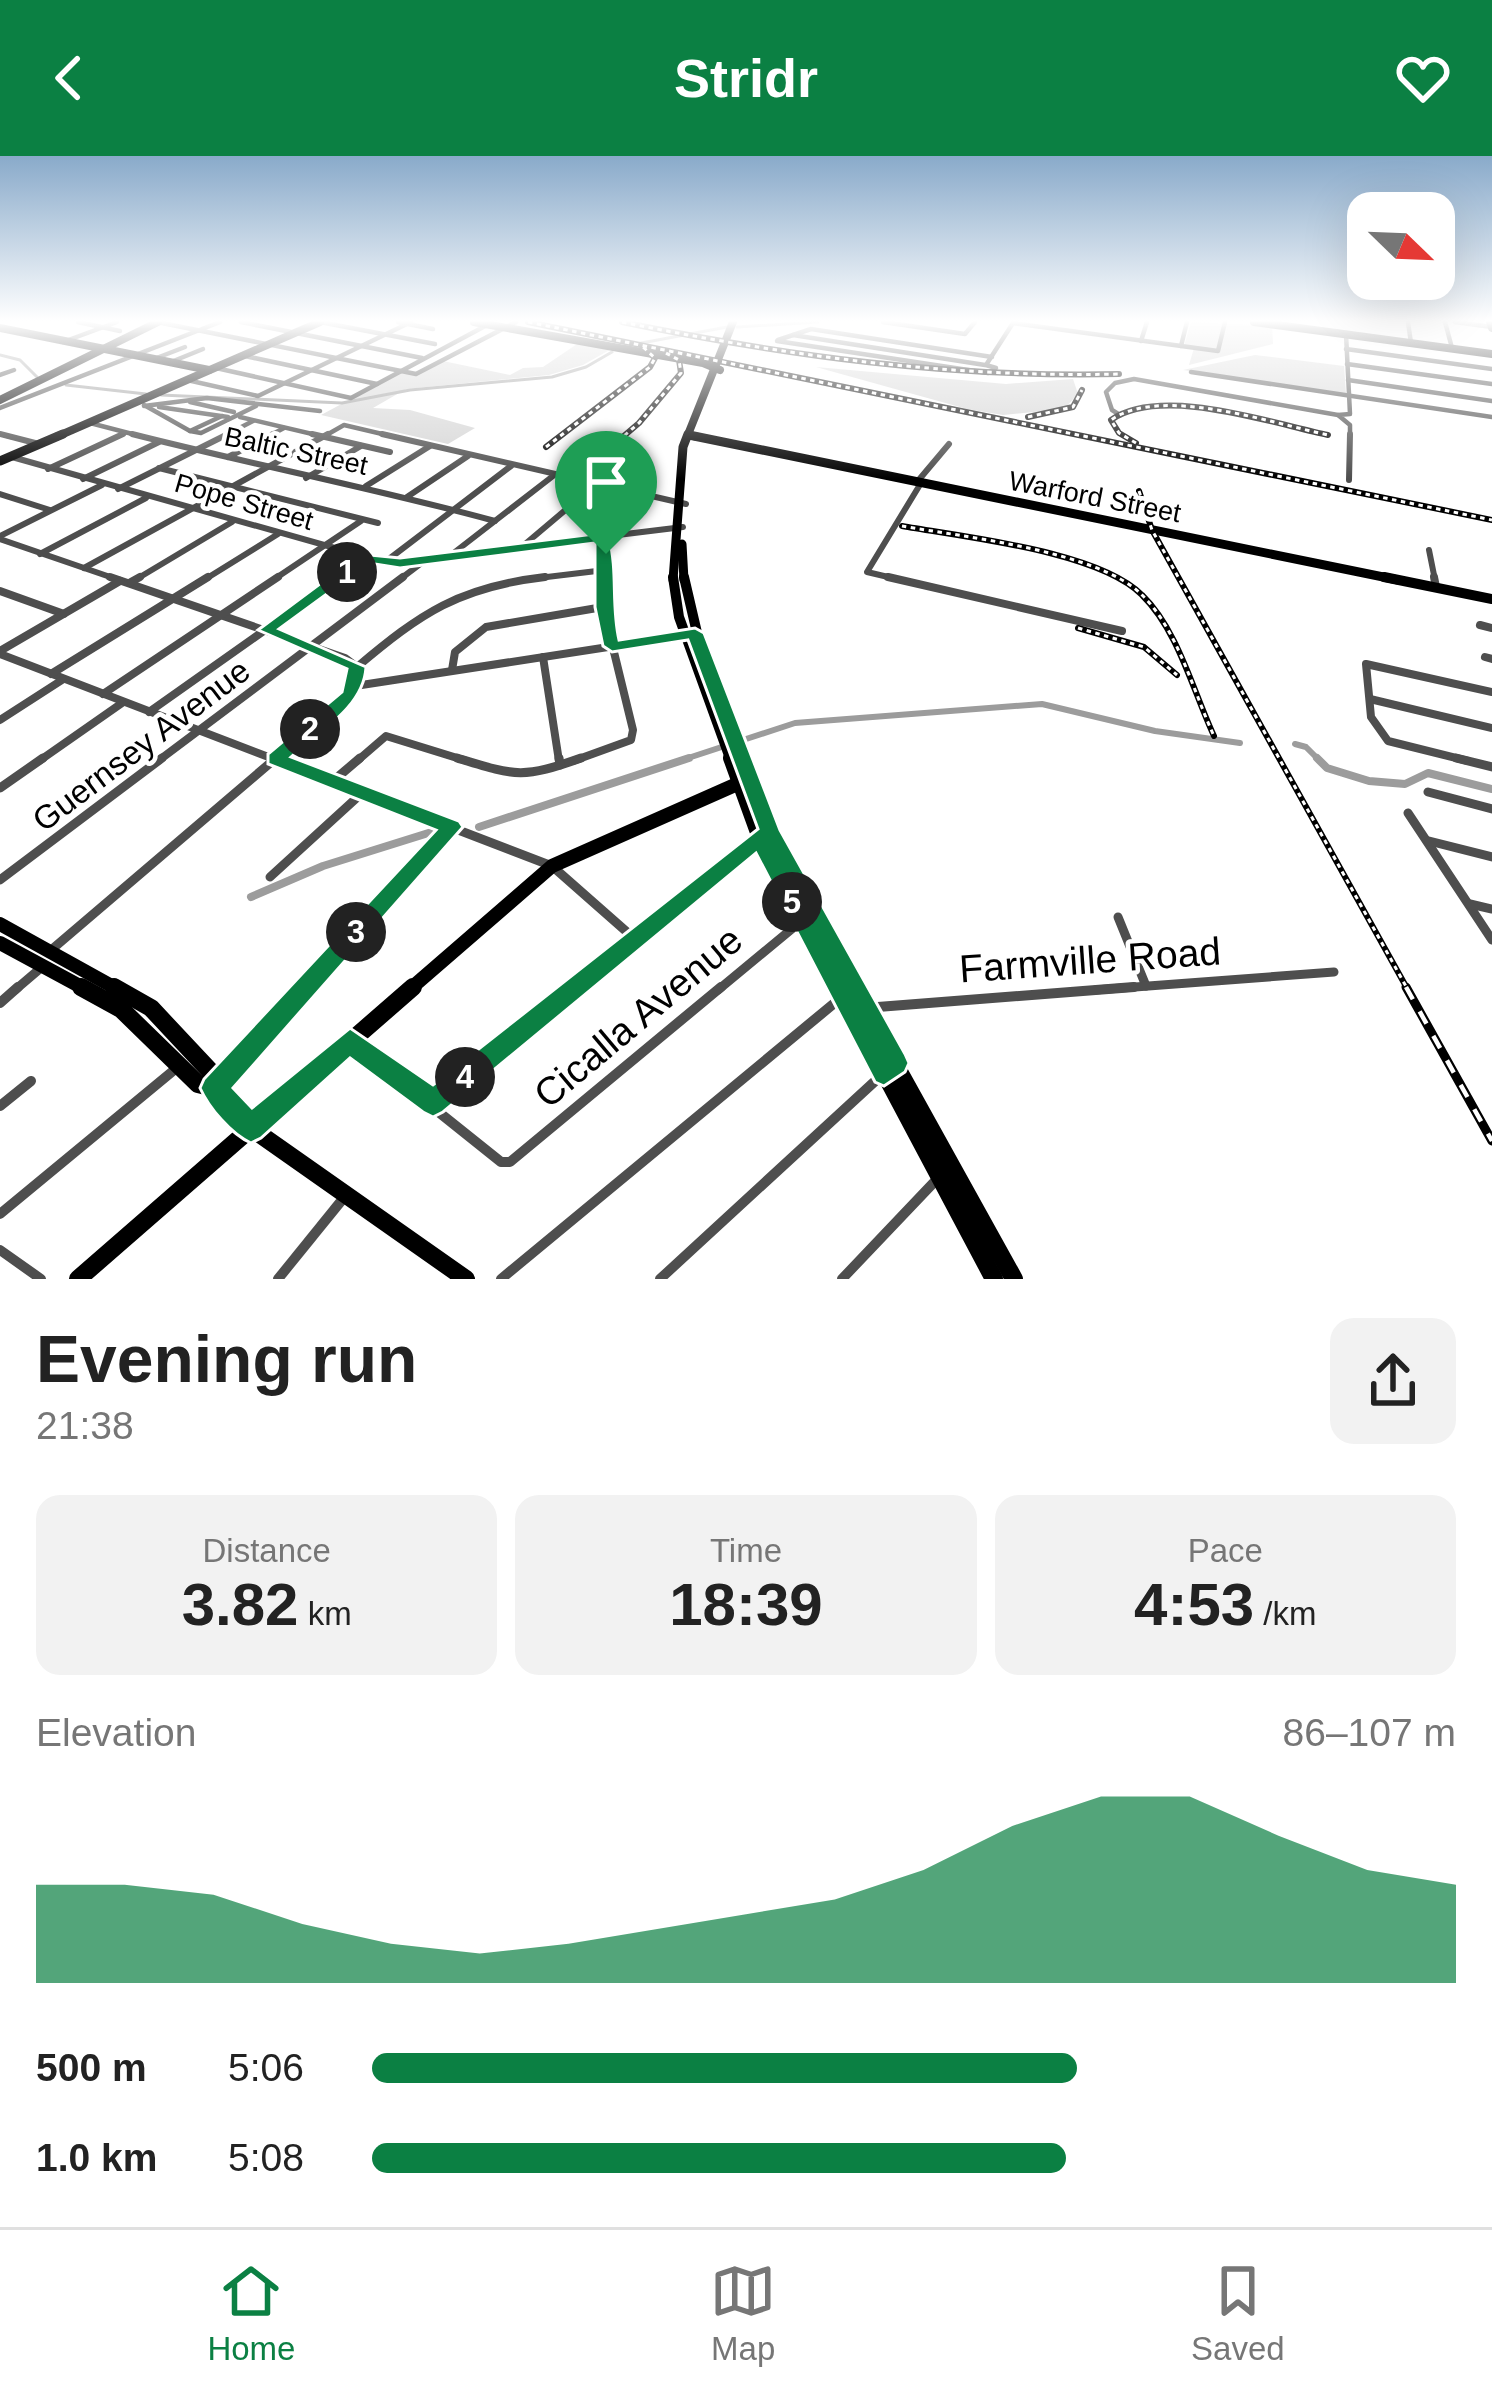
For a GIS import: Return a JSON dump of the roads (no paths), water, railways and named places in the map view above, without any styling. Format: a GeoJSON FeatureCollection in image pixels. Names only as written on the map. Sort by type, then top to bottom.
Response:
{"type":"FeatureCollection","features":[{"type":"Feature","properties":{"kind":"main road"},"geometry":{"type":"LineString","coordinates":[[0,402],[55,374]]}},
{"type":"Feature","properties":{"kind":"main road"},"geometry":{"type":"LineString","coordinates":[[5,459],[200,374]]}},
{"type":"Feature","properties":{"kind":"main road"},"geometry":{"type":"LineString","coordinates":[[712,374],[689,435],[679,527],[677,573],[690,634],[764,834],[946,1169],[1014,1279]]}},
{"type":"Feature","properties":{"kind":"main road"},"geometry":{"type":"LineString","coordinates":[[696,415],[705,407],[718,374]]}},
{"type":"Feature","properties":{"kind":"main road","name":"Warford Street"},"geometry":{"type":"LineString","coordinates":[[689,435],[1492,598]]}},
{"type":"Feature","properties":{"kind":"main road"},"geometry":{"type":"LineString","coordinates":[[78,1279],[552,866],[743,781]]}},
{"type":"Feature","properties":{"kind":"main road"},"geometry":{"type":"LineString","coordinates":[[0,924],[121,1009],[198,1084],[214,1088]]}},
{"type":"Feature","properties":{"kind":"main road"},"geometry":{"type":"LineString","coordinates":[[0,943],[46,958],[151,1008],[210,1071],[214,1088],[251,1128],[466,1279]]}},
{"type":"Feature","properties":{"kind":"main road"},"geometry":{"type":"LineString","coordinates":[[946,1169],[994,1279]]}},
{"type":"Feature","properties":{"kind":"street"},"geometry":{"type":"LineString","coordinates":[[0,402],[84,374]]}},
{"type":"Feature","properties":{"kind":"street"},"geometry":{"type":"LineString","coordinates":[[240,374],[351,398],[395,374]]}},
{"type":"Feature","properties":{"kind":"street"},"geometry":{"type":"LineString","coordinates":[[187,380],[258,396],[302,374]]}},
{"type":"Feature","properties":{"kind":"street"},"geometry":{"type":"LineString","coordinates":[[332,374],[377,384]]}},
{"type":"Feature","properties":{"kind":"street"},"geometry":{"type":"LineString","coordinates":[[1208,374],[1492,417]]}},
{"type":"Feature","properties":{"kind":"street"},"geometry":{"type":"LineString","coordinates":[[1120,415],[1112,410],[1106,392],[1115,383],[1134,379],[1350,414],[1348,374]]}},
{"type":"Feature","properties":{"kind":"street"},"geometry":{"type":"LineString","coordinates":[[1422,374],[1492,384]]}},
{"type":"Feature","properties":{"kind":"street"},"geometry":{"type":"LineString","coordinates":[[1348,380],[1492,401]]}},
{"type":"Feature","properties":{"kind":"street"},"geometry":{"type":"LineString","coordinates":[[147,401],[220,399],[320,411]]}},
{"type":"Feature","properties":{"kind":"street"},"geometry":{"type":"LineString","coordinates":[[220,399],[178,426],[201,433],[225,416]]}},
{"type":"Feature","properties":{"kind":"street"},"geometry":{"type":"LineString","coordinates":[[170,405],[180,400],[225,416],[257,406]]}},
{"type":"Feature","properties":{"kind":"street"},"geometry":{"type":"LineString","coordinates":[[147,401],[240,415],[390,452]]}},
{"type":"Feature","properties":{"kind":"street"},"geometry":{"type":"LineString","coordinates":[[147,401],[181,422]]}},
{"type":"Feature","properties":{"kind":"street"},"geometry":{"type":"LineString","coordinates":[[1338,415],[1350,424],[1349,480]]}},
{"type":"Feature","properties":{"kind":"street"},"geometry":{"type":"LineString","coordinates":[[118,489],[254,420]]}},
{"type":"Feature","properties":{"kind":"street","name":"Baltic Street"},"geometry":{"type":"LineString","coordinates":[[88,423],[306,478],[366,486],[495,521]]}},
{"type":"Feature","properties":{"kind":"street"},"geometry":{"type":"LineString","coordinates":[[84,568],[344,424],[682,503]]}},
{"type":"Feature","properties":{"kind":"street"},"geometry":{"type":"LineString","coordinates":[[226,458],[285,428]]}},
{"type":"Feature","properties":{"kind":"street"},"geometry":{"type":"LineString","coordinates":[[48,469],[127,432]]}},
{"type":"Feature","properties":{"kind":"street"},"geometry":{"type":"LineString","coordinates":[[0,434],[40,444]]}},
{"type":"Feature","properties":{"kind":"street"},"geometry":{"type":"LineString","coordinates":[[83,479],[161,441]]}},
{"type":"Feature","properties":{"kind":"street"},"geometry":{"type":"LineString","coordinates":[[949,444],[919,482],[867,572],[1123,631]]}},
{"type":"Feature","properties":{"kind":"street"},"geometry":{"type":"LineString","coordinates":[[306,478],[362,445]]}},
{"type":"Feature","properties":{"kind":"street"},"geometry":{"type":"LineString","coordinates":[[366,486],[431,445]]}},
{"type":"Feature","properties":{"kind":"street"},"geometry":{"type":"LineString","coordinates":[[407,497],[470,455]]}},
{"type":"Feature","properties":{"kind":"street","name":"Pope Street"},"geometry":{"type":"LineString","coordinates":[[5,459],[385,562],[679,527]]}},
{"type":"Feature","properties":{"kind":"street"},"geometry":{"type":"LineString","coordinates":[[385,562],[512,465]]}},
{"type":"Feature","properties":{"kind":"street"},"geometry":{"type":"LineString","coordinates":[[159,468],[378,523]]}},
{"type":"Feature","properties":{"kind":"street"},"geometry":{"type":"LineString","coordinates":[[449,556],[554,475]]}},
{"type":"Feature","properties":{"kind":"street"},"geometry":{"type":"LineString","coordinates":[[0,538],[104,484]]}},
{"type":"Feature","properties":{"kind":"street"},"geometry":{"type":"LineString","coordinates":[[520,548],[597,484]]}},
{"type":"Feature","properties":{"kind":"street"},"geometry":{"type":"LineString","coordinates":[[0,494],[51,510]]}},
{"type":"Feature","properties":{"kind":"street"},"geometry":{"type":"LineString","coordinates":[[40,554],[147,497]]}},
{"type":"Feature","properties":{"kind":"street"},"geometry":{"type":"LineString","coordinates":[[0,653],[233,521]]}},
{"type":"Feature","properties":{"kind":"street"},"geometry":{"type":"LineString","coordinates":[[102,694],[361,521]]}},
{"type":"Feature","properties":{"kind":"street"},"geometry":{"type":"LineString","coordinates":[[51,674],[279,534]]}},
{"type":"Feature","properties":{"kind":"street"},"geometry":{"type":"LineString","coordinates":[[0,538],[313,646],[357,667]]}},
{"type":"Feature","properties":{"kind":"street"},"geometry":{"type":"LineString","coordinates":[[333,781],[386,736],[512,775],[535,775],[631,740],[633,730],[603,607],[602,538]]}},
{"type":"Feature","properties":{"kind":"street"},"geometry":{"type":"LineString","coordinates":[[1429,550],[1436,587]]}},
{"type":"Feature","properties":{"kind":"street"},"geometry":{"type":"LineString","coordinates":[[149,712],[366,558]]}},
{"type":"Feature","properties":{"kind":"street","name":"Guernsey Avenue"},"geometry":{"type":"LineString","coordinates":[[0,880],[425,560]]}},
{"type":"Feature","properties":{"kind":"street"},"geometry":{"type":"LineString","coordinates":[[356,686],[357,667],[431,608],[502,584],[605,570]]}},
{"type":"Feature","properties":{"kind":"street"},"geometry":{"type":"LineString","coordinates":[[0,591],[64,614]]}},
{"type":"Feature","properties":{"kind":"street"},"geometry":{"type":"LineString","coordinates":[[452,670],[454,652],[486,627],[603,607]]}},
{"type":"Feature","properties":{"kind":"street"},"geometry":{"type":"LineString","coordinates":[[1480,625],[1492,628]]}},
{"type":"Feature","properties":{"kind":"street"},"geometry":{"type":"LineString","coordinates":[[0,1003],[356,686],[690,634]]}},
{"type":"Feature","properties":{"kind":"street"},"geometry":{"type":"LineString","coordinates":[[0,653],[552,866],[635,940]]}},
{"type":"Feature","properties":{"kind":"street"},"geometry":{"type":"LineString","coordinates":[[543,657],[560,765]]}},
{"type":"Feature","properties":{"kind":"street"},"geometry":{"type":"LineString","coordinates":[[1492,692],[1366,664],[1371,717],[1388,741],[1492,767]]}},
{"type":"Feature","properties":{"kind":"street"},"geometry":{"type":"LineString","coordinates":[[0,719],[63,679]]}},
{"type":"Feature","properties":{"kind":"street"},"geometry":{"type":"LineString","coordinates":[[1370,699],[1492,728]]}},
{"type":"Feature","properties":{"kind":"street"},"geometry":{"type":"LineString","coordinates":[[0,788],[124,703]]}},
{"type":"Feature","properties":{"kind":"street"},"geometry":{"type":"LineString","coordinates":[[1428,792],[1492,809]]}},
{"type":"Feature","properties":{"kind":"street"},"geometry":{"type":"LineString","coordinates":[[270,877],[362,793]]}},
{"type":"Feature","properties":{"kind":"street"},"geometry":{"type":"LineString","coordinates":[[1408,813],[1492,940]]}},
{"type":"Feature","properties":{"kind":"street"},"geometry":{"type":"LineString","coordinates":[[214,1088],[452,827]]}},
{"type":"Feature","properties":{"kind":"street"},"geometry":{"type":"LineString","coordinates":[[350,1041],[433,1102],[764,834]]}},
{"type":"Feature","properties":{"kind":"street"},"geometry":{"type":"LineString","coordinates":[[1427,841],[1492,856]]}},
{"type":"Feature","properties":{"kind":"street"},"geometry":{"type":"LineString","coordinates":[[1468,903],[1492,909]]}},
{"type":"Feature","properties":{"kind":"street","name":"Cicalla Avenue"},"geometry":{"type":"LineString","coordinates":[[433,1102],[501,1162],[509,1162],[806,916]]}},
{"type":"Feature","properties":{"kind":"street"},"geometry":{"type":"LineString","coordinates":[[1118,917],[1146,986]]}},
{"type":"Feature","properties":{"kind":"street","name":"Farmville Road"},"geometry":{"type":"LineString","coordinates":[[854,1002],[1334,972]]}},
{"type":"Feature","properties":{"kind":"street"},"geometry":{"type":"LineString","coordinates":[[501,1279],[854,1002]]}},
{"type":"Feature","properties":{"kind":"street"},"geometry":{"type":"LineString","coordinates":[[0,1214],[180,1065]]}},
{"type":"Feature","properties":{"kind":"street"},"geometry":{"type":"LineString","coordinates":[[660,1279],[890,1068]]}},
{"type":"Feature","properties":{"kind":"street"},"geometry":{"type":"LineString","coordinates":[[0,1106],[31,1082]]}},
{"type":"Feature","properties":{"kind":"street"},"geometry":{"type":"LineString","coordinates":[[842,1279],[946,1169]]}},
{"type":"Feature","properties":{"kind":"street"},"geometry":{"type":"LineString","coordinates":[[278,1279],[346,1193]]}},
{"type":"Feature","properties":{"kind":"street"},"geometry":{"type":"LineString","coordinates":[[0,1250],[41,1279]]}},
{"type":"Feature","properties":{"kind":"waterway"},"geometry":{"type":"LineString","coordinates":[[161,395],[342,403],[410,390],[561,374]]}},
{"type":"Feature","properties":{"kind":"waterway"},"geometry":{"type":"LineString","coordinates":[[66,385],[146,394]]}},
{"type":"Feature","properties":{"kind":"waterway"},"geometry":{"type":"LineString","coordinates":[[679,761],[795,723],[1042,704],[1155,731],[1240,743]]}},
{"type":"Feature","properties":{"kind":"waterway"},"geometry":{"type":"LineString","coordinates":[[1295,744],[1306,747],[1327,768],[1369,781],[1405,784],[1428,773],[1492,789]]}},
{"type":"Feature","properties":{"kind":"waterway"},"geometry":{"type":"LineString","coordinates":[[479,827],[689,758]]}},
{"type":"Feature","properties":{"kind":"waterway"},"geometry":{"type":"LineString","coordinates":[[251,897],[323,866],[438,830]]}},
{"type":"Feature","properties":{"kind":"railway"},"geometry":{"type":"LineString","coordinates":[[546,447],[640,374]]}},
{"type":"Feature","properties":{"kind":"railway"},"geometry":{"type":"LineString","coordinates":[[597,459],[639,423],[680,374]]}},
{"type":"Feature","properties":{"kind":"railway"},"geometry":{"type":"LineString","coordinates":[[783,374],[1492,520]]}},
{"type":"Feature","properties":{"kind":"railway"},"geometry":{"type":"LineString","coordinates":[[1028,417],[1073,407],[1082,390]]}},
{"type":"Feature","properties":{"kind":"railway"},"geometry":{"type":"LineString","coordinates":[[1136,443],[1119,433],[1111,420],[1158,406],[1217,410],[1328,435]]}},
{"type":"Feature","properties":{"kind":"railway"},"geometry":{"type":"LineString","coordinates":[[1139,491],[1152,530],[1408,990]]}},
{"type":"Feature","properties":{"kind":"railway"},"geometry":{"type":"LineString","coordinates":[[902,526],[1029,548],[1122,580],[1142,595],[1165,625],[1214,736]]}},
{"type":"Feature","properties":{"kind":"railway"},"geometry":{"type":"LineString","coordinates":[[1078,628],[1144,647],[1177,675]]}},
{"type":"Feature","properties":{"kind":"railway"},"geometry":{"type":"LineString","coordinates":[[1406,987],[1492,1141]]}}]}
